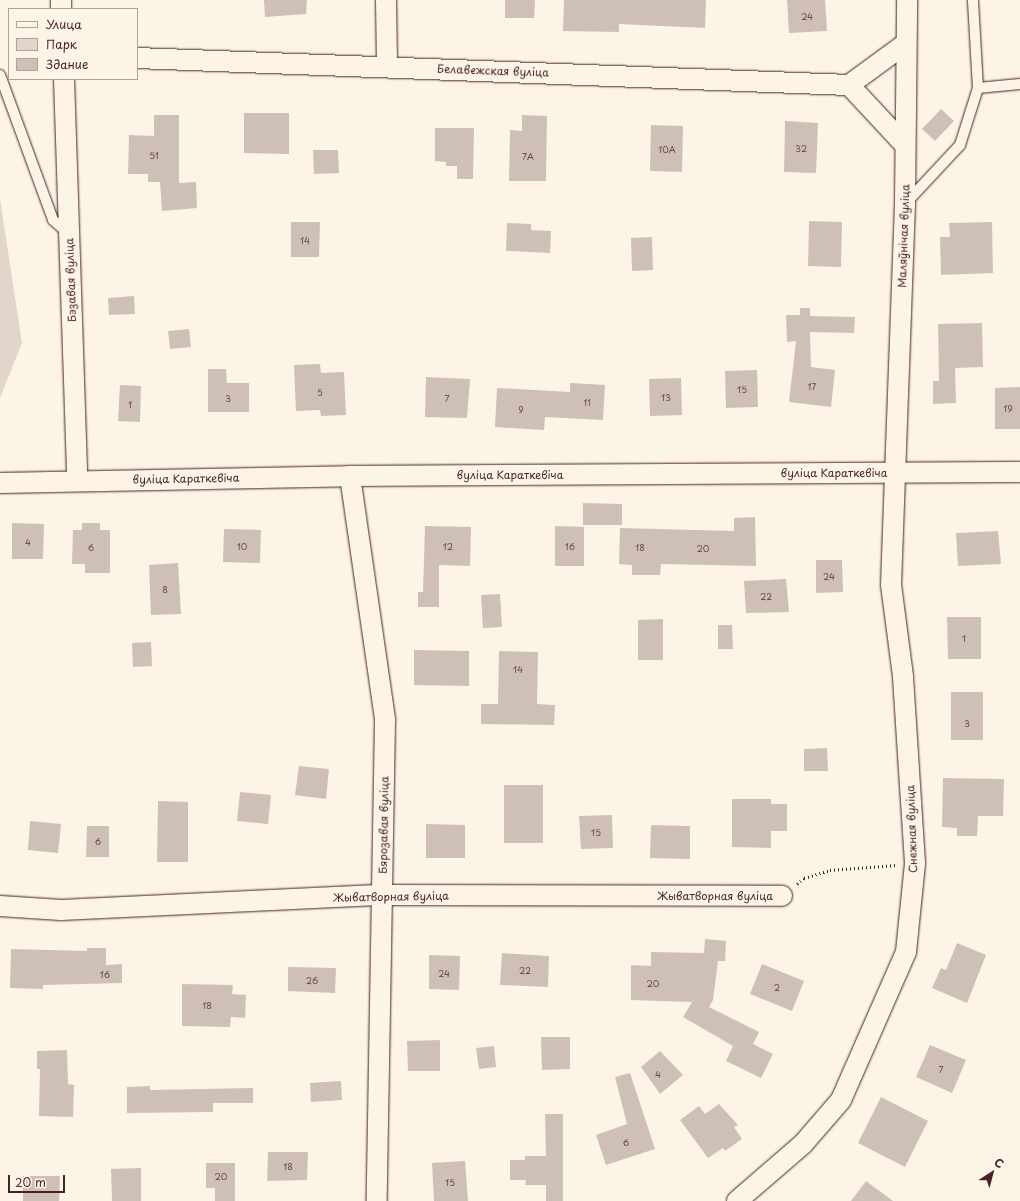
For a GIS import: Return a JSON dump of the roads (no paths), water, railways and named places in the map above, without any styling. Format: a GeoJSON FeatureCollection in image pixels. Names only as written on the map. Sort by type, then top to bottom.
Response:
{"type":"FeatureCollection","features":[{"type":"Feature","properties":{"kind":"street"},"geometry":{"type":"LineString","coordinates":[[386,0],[387,66]]}},
{"type":"Feature","properties":{"kind":"street","name":"Маляўнічая вуліца"},"geometry":{"type":"LineString","coordinates":[[896,472],[905,204],[905,44],[907,0]]}},
{"type":"Feature","properties":{"kind":"street"},"geometry":{"type":"LineString","coordinates":[[905,44],[850,85],[905,146]]}},
{"type":"Feature","properties":{"kind":"street","name":"Белавежская вуліца"},"geometry":{"type":"LineString","coordinates":[[138,58],[387,66],[850,85]]}},
{"type":"Feature","properties":{"kind":"street","name":"Бэзавая вуліца"},"geometry":{"type":"LineString","coordinates":[[64,80],[77,481]]}},
{"type":"Feature","properties":{"kind":"street","name":"Снежная вуліца"},"geometry":{"type":"LineString","coordinates":[[737,1201],[804,1144],[841,1100],[906,952],[915,864],[903,676],[891,585],[896,472]]}},
{"type":"Feature","properties":{"kind":"street","name":"вуліца Караткевіча"},"geometry":{"type":"LineString","coordinates":[[0,483],[350,476],[1020,472]]}},
{"type":"Feature","properties":{"kind":"street","name":"Бярозавая вуліца"},"geometry":{"type":"LineString","coordinates":[[350,476],[385,720],[377,1201]]}},
{"type":"Feature","properties":{"kind":"street","name":"Жыватворная вуліца"},"geometry":{"type":"LineString","coordinates":[[0,906],[61,910],[383,895],[782,896]]}},
{"type":"Feature","properties":{"kind":"lane"},"geometry":{"type":"LineString","coordinates":[[905,204],[960,145],[978,88],[973,0]]}},
{"type":"Feature","properties":{"kind":"lane"},"geometry":{"type":"LineString","coordinates":[[0,75],[53,220],[69,234]]}},
{"type":"Feature","properties":{"kind":"lane"},"geometry":{"type":"LineString","coordinates":[[978,88],[1020,84]]}}]}
